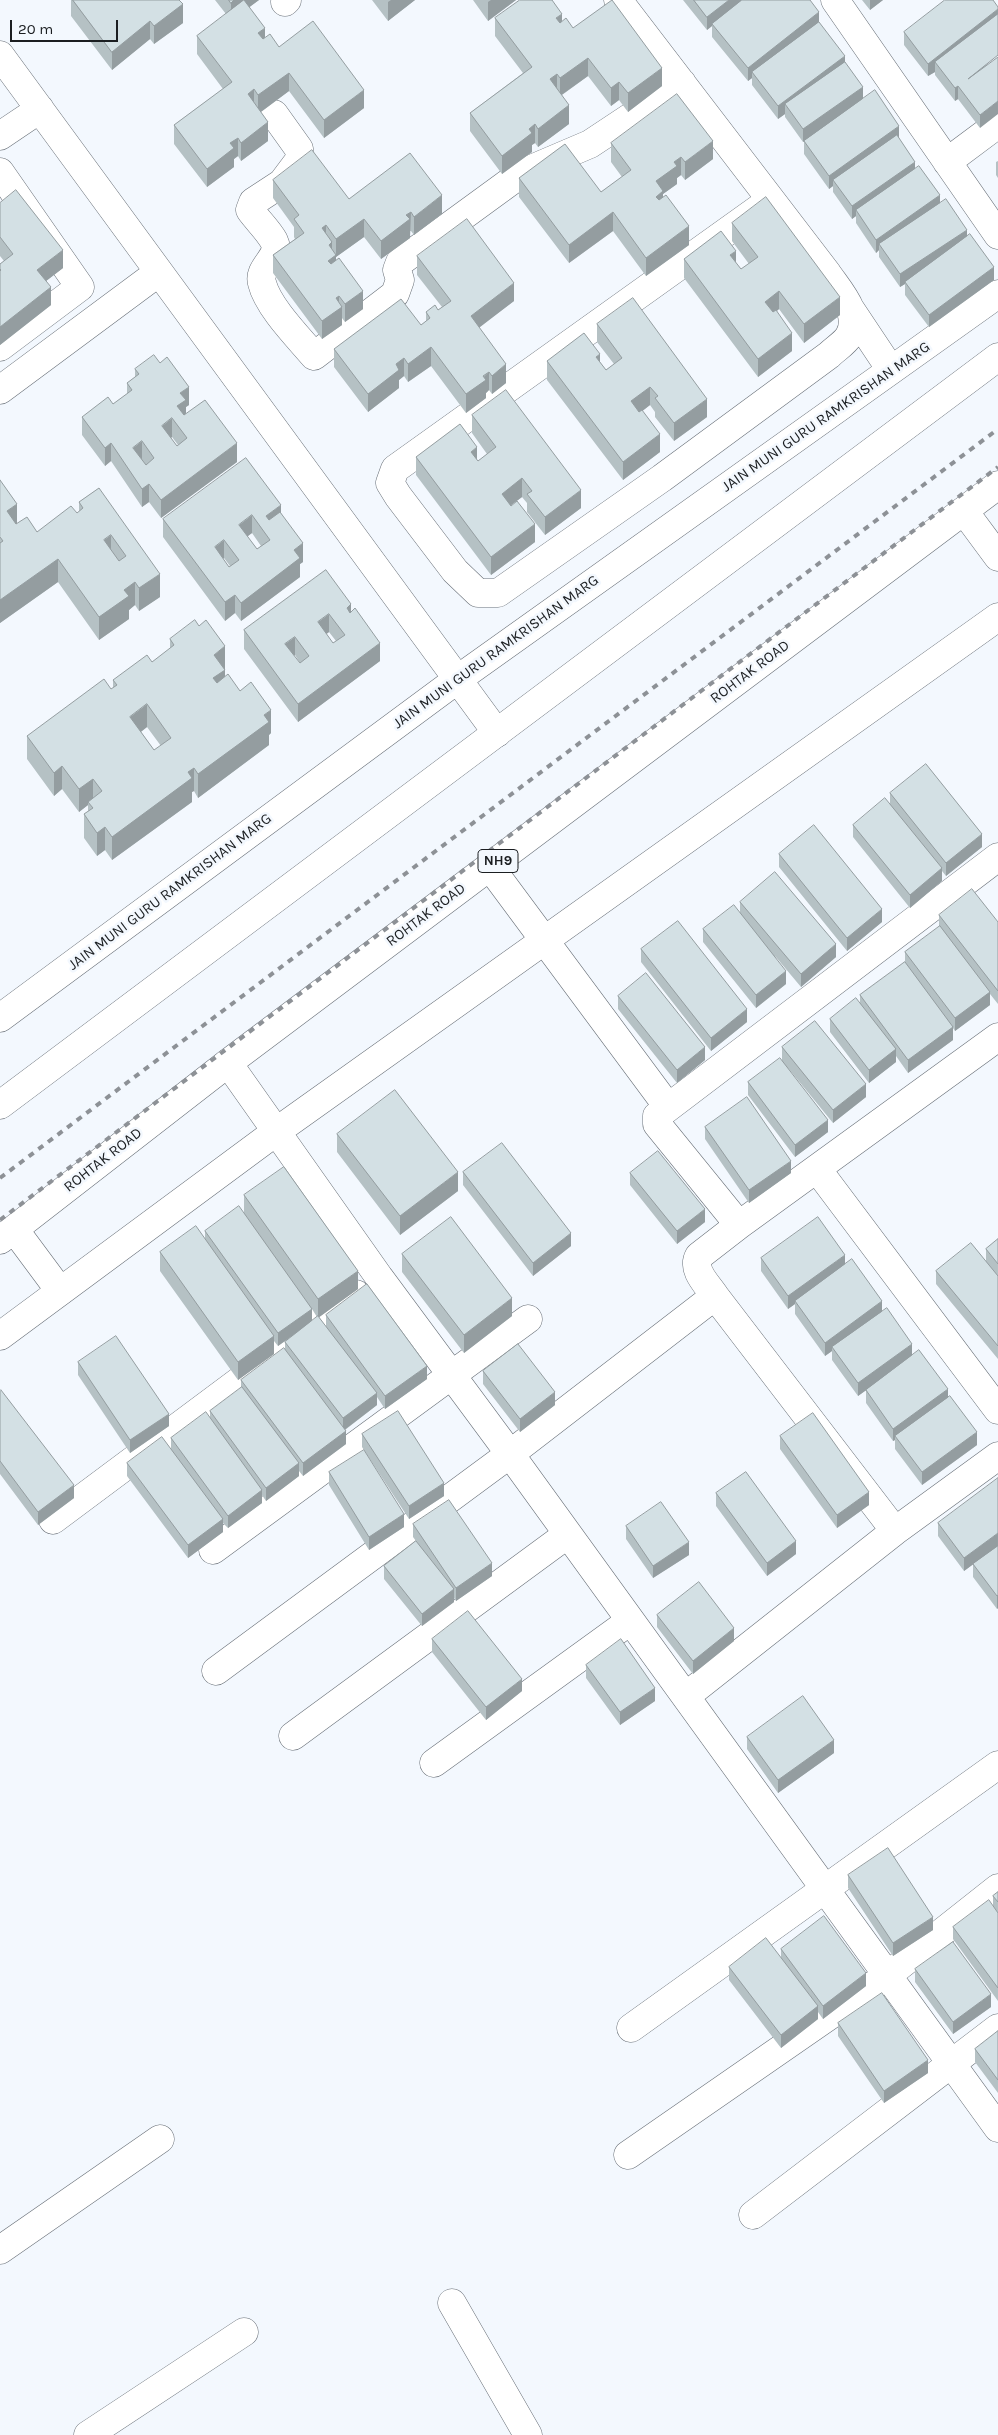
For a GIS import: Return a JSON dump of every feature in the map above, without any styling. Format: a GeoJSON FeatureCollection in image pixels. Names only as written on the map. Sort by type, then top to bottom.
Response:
{"type":"FeatureCollection","features":[{"type":"Feature","properties":{"kind":"street"},"geometry":{"type":"LineString","coordinates":[[618,0],[827,273],[890,370]]}},
{"type":"Feature","properties":{"kind":"street"},"geometry":{"type":"LineString","coordinates":[[835,0],[998,235]]}},
{"type":"Feature","properties":{"kind":"street"},"geometry":{"type":"LineString","coordinates":[[0,55],[497,733]]}},
{"type":"Feature","properties":{"kind":"street"},"geometry":{"type":"LineString","coordinates":[[274,114],[298,148],[300,159],[282,183],[253,202],[250,210],[275,242],[275,253],[263,270],[261,282],[273,305],[314,356],[395,294],[400,280],[397,270],[400,262],[522,173],[590,144],[682,83]]}},
{"type":"Feature","properties":{"kind":"street"},"geometry":{"type":"LineString","coordinates":[[0,136],[40,109]]}},
{"type":"Feature","properties":{"kind":"street"},"geometry":{"type":"LineString","coordinates":[[947,162],[998,124]]}},
{"type":"Feature","properties":{"kind":"street"},"geometry":{"type":"LineString","coordinates":[[0,172],[80,287],[0,347]]}},
{"type":"Feature","properties":{"kind":"street"},"geometry":{"type":"LineString","coordinates":[[771,200],[395,469],[390,482],[398,496],[455,571],[478,593],[498,594],[662,478],[829,355],[848,337],[854,320],[851,310]]}},
{"type":"Feature","properties":{"kind":"street"},"geometry":{"type":"LineString","coordinates":[[0,390],[159,272]]}},
{"type":"Feature","properties":{"kind":"street","name":"JAIN MUNI GURU RAMKRISHAN MARG"},"geometry":{"type":"LineString","coordinates":[[0,1018],[458,679],[998,294]]}},
{"type":"Feature","properties":{"kind":"street"},"geometry":{"type":"LineString","coordinates":[[0,1106],[998,356]]}},
{"type":"Feature","properties":{"kind":"street","name":"ROHTAK ROAD"},"geometry":{"type":"LineString","coordinates":[[7,1235],[228,1063],[998,485]]}},
{"type":"Feature","properties":{"kind":"street"},"geometry":{"type":"LineString","coordinates":[[964,511],[998,558]]}},
{"type":"Feature","properties":{"kind":"street"},"geometry":{"type":"LineString","coordinates":[[0,1336],[277,1131],[998,617]]}},
{"type":"Feature","properties":{"kind":"street"},"geometry":{"type":"LineString","coordinates":[[739,1226],[658,1124],[657,1116],[998,857]]}},
{"type":"Feature","properties":{"kind":"street"},"geometry":{"type":"LineString","coordinates":[[490,867],[668,1107]]}},
{"type":"Feature","properties":{"kind":"street"},"geometry":{"type":"LineString","coordinates":[[895,1531],[716,1296],[698,1271],[697,1260],[739,1226],[998,1036]]}},
{"type":"Feature","properties":{"kind":"street"},"geometry":{"type":"LineString","coordinates":[[228,1063],[379,1276],[686,1696],[998,2128]]}},
{"type":"Feature","properties":{"kind":"street"},"geometry":{"type":"LineString","coordinates":[[817,1169],[995,1399]]}},
{"type":"Feature","properties":{"kind":"street"},"geometry":{"type":"LineString","coordinates":[[7,1235],[60,1291]]}},
{"type":"Feature","properties":{"kind":"street"},"geometry":{"type":"LineString","coordinates":[[53,1520],[379,1276]]}},
{"type":"Feature","properties":{"kind":"street"},"geometry":{"type":"LineString","coordinates":[[216,1671],[510,1454],[716,1296]]}},
{"type":"Feature","properties":{"kind":"street"},"geometry":{"type":"LineString","coordinates":[[213,1550],[528,1319]]}},
{"type":"Feature","properties":{"kind":"street"},"geometry":{"type":"LineString","coordinates":[[686,1696],[895,1531],[998,1456]]}},
{"type":"Feature","properties":{"kind":"street"},"geometry":{"type":"LineString","coordinates":[[293,1736],[568,1534]]}},
{"type":"Feature","properties":{"kind":"street"},"geometry":{"type":"LineString","coordinates":[[434,1764],[630,1621]]}},
{"type":"Feature","properties":{"kind":"street"},"geometry":{"type":"LineString","coordinates":[[631,2028],[998,1765]]}},
{"type":"Feature","properties":{"kind":"street"},"geometry":{"type":"LineString","coordinates":[[628,2154],[888,1975],[998,1888]]}},
{"type":"Feature","properties":{"kind":"street"},"geometry":{"type":"LineString","coordinates":[[753,2215],[952,2065],[998,2028]]}},
{"type":"Feature","properties":{"kind":"street"},"geometry":{"type":"LineString","coordinates":[[0,2250],[160,2139]]}},
{"type":"Feature","properties":{"kind":"street"},"geometry":{"type":"LineString","coordinates":[[452,2303],[528,2435]]}},
{"type":"Feature","properties":{"kind":"street"},"geometry":{"type":"LineString","coordinates":[[88,2435],[244,2332]]}},
{"type":"Feature","properties":{"kind":"building"},"geometry":{"type":"Polygon","coordinates":[[[73,0],[179,0],[183,4],[154,26],[150,21],[112,52],[73,0]]]}},
{"type":"Feature","properties":{"kind":"building"},"geometry":{"type":"Polygon","coordinates":[[[244,0],[265,28],[258,33],[263,39],[270,34],[279,47],[313,21],[364,90],[324,120],[289,73],[258,95],[254,89],[248,94],[268,122],[241,143],[238,138],[230,143],[234,148],[207,169],[174,125],[232,82],[197,36],[244,0]]]}},
{"type":"Feature","properties":{"kind":"building"},"geometry":{"type":"Polygon","coordinates":[[[520,0],[552,0],[562,14],[556,18],[560,23],[566,18],[573,28],[612,0],[662,68],[628,93],[619,82],[611,88],[588,58],[560,78],[557,74],[550,79],[569,105],[538,129],[535,124],[529,129],[532,133],[502,156],[470,113],[532,67],[495,18],[520,0]]]}},
{"type":"Feature","properties":{"kind":"building"},"geometry":{"type":"Polygon","coordinates":[[[694,0],[729,0],[707,17],[694,0]]]}},
{"type":"Feature","properties":{"kind":"building"},"geometry":{"type":"Polygon","coordinates":[[[742,0],[810,0],[819,12],[748,68],[712,24],[742,0]]]}},
{"type":"Feature","properties":{"kind":"building"},"geometry":{"type":"Polygon","coordinates":[[[945,0],[993,0],[998,9],[928,64],[904,32],[945,0]]]}},
{"type":"Feature","properties":{"kind":"building"},"geometry":{"type":"Polygon","coordinates":[[[998,14],[998,55],[968,79],[998,57],[998,101],[980,115],[958,86],[955,88],[935,62],[998,14]]]}},
{"type":"Feature","properties":{"kind":"building"},"geometry":{"type":"Polygon","coordinates":[[[819,22],[845,56],[778,106],[752,72],[819,22]]]}},
{"type":"Feature","properties":{"kind":"building"},"geometry":{"type":"Polygon","coordinates":[[[845,62],[863,87],[803,129],[785,104],[845,62]]]}},
{"type":"Feature","properties":{"kind":"building"},"geometry":{"type":"Polygon","coordinates":[[[875,90],[899,126],[829,176],[804,141],[875,90]]]}},
{"type":"Feature","properties":{"kind":"building"},"geometry":{"type":"Polygon","coordinates":[[[677,94],[713,141],[685,162],[681,157],[674,162],[677,166],[656,181],[663,191],[656,197],[659,200],[666,195],[689,226],[646,258],[613,212],[569,245],[519,178],[565,144],[601,192],[631,170],[611,143],[677,94]]]}},
{"type":"Feature","properties":{"kind":"building"},"geometry":{"type":"Polygon","coordinates":[[[897,135],[915,162],[852,206],[833,180],[897,135]]]}},
{"type":"Feature","properties":{"kind":"building"},"geometry":{"type":"Polygon","coordinates":[[[312,150],[349,199],[410,153],[442,195],[414,217],[411,212],[406,215],[410,219],[381,241],[364,219],[336,239],[326,225],[322,228],[332,242],[329,245],[336,255],[328,261],[331,264],[339,258],[363,291],[345,304],[339,296],[336,298],[342,307],[322,321],[273,255],[304,233],[294,219],[299,215],[273,180],[312,150]]]}},
{"type":"Feature","properties":{"kind":"building"},"geometry":{"type":"Polygon","coordinates":[[[919,166],[940,195],[876,240],[856,210],[919,166]]]}},
{"type":"Feature","properties":{"kind":"building"},"geometry":{"type":"Polygon","coordinates":[[[16,190],[63,250],[37,270],[51,287],[0,327],[0,264],[13,254],[0,237],[0,203],[16,190]]]}},
{"type":"Feature","properties":{"kind":"building"},"geometry":{"type":"Polygon","coordinates":[[[766,197],[840,297],[804,324],[779,291],[765,302],[773,312],[776,310],[792,333],[758,359],[684,259],[721,231],[736,251],[730,255],[741,269],[758,257],[732,223],[766,197]]]}},
{"type":"Feature","properties":{"kind":"building"},"geometry":{"type":"Polygon","coordinates":[[[946,199],[967,230],[900,274],[879,244],[946,199]]]}},
{"type":"Feature","properties":{"kind":"building"},"geometry":{"type":"Polygon","coordinates":[[[467,219],[514,283],[471,316],[506,364],[492,376],[489,372],[483,376],[486,380],[466,394],[431,347],[408,364],[404,358],[396,364],[399,370],[368,394],[334,349],[401,299],[421,325],[430,318],[426,312],[435,305],[438,310],[451,301],[417,256],[467,219]]]}},
{"type":"Feature","properties":{"kind":"building"},"geometry":{"type":"Polygon","coordinates":[[[970,234],[994,267],[929,315],[905,282],[970,234]]]}},
{"type":"Feature","properties":{"kind":"building"},"geometry":{"type":"Polygon","coordinates":[[[633,298],[707,399],[674,423],[655,398],[658,396],[650,387],[631,401],[639,412],[642,410],[660,434],[623,462],[547,361],[584,333],[600,354],[596,357],[606,370],[622,358],[597,324],[633,298]]]}},
{"type":"Feature","properties":{"kind":"building"},"geometry":{"type":"Polygon","coordinates":[[[154,355],[160,363],[167,357],[189,387],[180,393],[186,400],[177,406],[184,415],[205,400],[237,443],[161,500],[149,484],[142,489],[111,443],[105,448],[82,417],[108,397],[113,404],[132,390],[127,383],[139,374],[135,369],[154,355]],[[172,418],[162,426],[177,446],[187,438],[172,418]],[[142,441],[133,448],[146,465],[154,458],[142,441]]]}},
{"type":"Feature","properties":{"kind":"building"},"geometry":{"type":"Polygon","coordinates":[[[506,390],[581,490],[545,517],[527,494],[532,491],[522,478],[502,494],[511,506],[517,501],[535,524],[491,557],[416,457],[460,424],[477,447],[471,452],[478,461],[496,447],[472,415],[506,390]]]}},
{"type":"Feature","properties":{"kind":"building"},"geometry":{"type":"Polygon","coordinates":[[[246,458],[281,505],[266,516],[269,520],[280,512],[303,543],[294,550],[300,558],[241,603],[235,595],[225,602],[163,519],[246,458]],[[252,515],[239,525],[257,549],[270,540],[252,515]],[[224,540],[215,547],[229,567],[239,560],[224,540]]]}},
{"type":"Feature","properties":{"kind":"building"},"geometry":{"type":"Polygon","coordinates":[[[0,480],[17,504],[7,511],[16,524],[27,517],[37,532],[71,506],[77,513],[83,508],[79,502],[99,488],[160,574],[139,588],[135,582],[124,590],[129,596],[99,617],[58,559],[0,600],[0,543],[3,541],[0,537],[0,480]],[[111,535],[104,540],[119,561],[126,556],[111,535]]]}},
{"type":"Feature","properties":{"kind":"building"},"geometry":{"type":"Polygon","coordinates":[[[326,570],[351,604],[347,608],[350,613],[355,608],[380,643],[298,704],[244,630],[326,570]],[[329,614],[318,622],[333,643],[345,635],[329,614]],[[295,637],[285,644],[300,663],[309,656],[295,637]]]}},
{"type":"Feature","properties":{"kind":"building"},"geometry":{"type":"Polygon","coordinates":[[[195,620],[199,626],[206,620],[225,646],[214,655],[225,670],[213,678],[217,683],[228,674],[240,691],[251,682],[271,710],[264,715],[269,722],[198,774],[194,768],[188,772],[192,778],[112,837],[105,827],[97,833],[84,814],[93,808],[88,802],[102,791],[93,779],[79,789],[62,766],[54,773],[27,736],[104,679],[111,689],[117,685],[113,680],[147,655],[152,662],[174,645],[170,639],[195,620]],[[147,704],[130,717],[154,750],[171,738],[147,704]]]}},
{"type":"Feature","properties":{"kind":"building"},"geometry":{"type":"Polygon","coordinates":[[[926,764],[982,834],[946,863],[890,793],[926,764]]]}},
{"type":"Feature","properties":{"kind":"building"},"geometry":{"type":"Polygon","coordinates":[[[885,798],[942,868],[910,895],[853,825],[885,798]]]}},
{"type":"Feature","properties":{"kind":"building"},"geometry":{"type":"Polygon","coordinates":[[[814,825],[882,909],[847,938],[779,854],[814,825]]]}},
{"type":"Feature","properties":{"kind":"building"},"geometry":{"type":"Polygon","coordinates":[[[775,872],[836,944],[801,974],[740,902],[775,872]]]}},
{"type":"Feature","properties":{"kind":"building"},"geometry":{"type":"Polygon","coordinates":[[[972,889],[998,922],[998,991],[939,915],[972,889]]]}},
{"type":"Feature","properties":{"kind":"building"},"geometry":{"type":"Polygon","coordinates":[[[734,905],[786,971],[756,995],[703,929],[734,905]]]}},
{"type":"Feature","properties":{"kind":"building"},"geometry":{"type":"Polygon","coordinates":[[[678,921],[747,1009],[711,1038],[641,949],[678,921]]]}},
{"type":"Feature","properties":{"kind":"building"},"geometry":{"type":"Polygon","coordinates":[[[940,926],[990,992],[955,1018],[905,952],[940,926]]]}},
{"type":"Feature","properties":{"kind":"building"},"geometry":{"type":"Polygon","coordinates":[[[905,962],[953,1027],[908,1060],[860,995],[905,962]]]}},
{"type":"Feature","properties":{"kind":"building"},"geometry":{"type":"Polygon","coordinates":[[[646,973],[705,1047],[677,1070],[618,996],[646,973]]]}},
{"type":"Feature","properties":{"kind":"building"},"geometry":{"type":"Polygon","coordinates":[[[856,998],[896,1049],[869,1070],[830,1019],[856,998]]]}},
{"type":"Feature","properties":{"kind":"building"},"geometry":{"type":"Polygon","coordinates":[[[815,1021],[866,1084],[833,1110],[782,1047],[815,1021]]]}},
{"type":"Feature","properties":{"kind":"building"},"geometry":{"type":"Polygon","coordinates":[[[780,1058],[828,1120],[795,1145],[748,1082],[780,1058]]]}},
{"type":"Feature","properties":{"kind":"building"},"geometry":{"type":"Polygon","coordinates":[[[395,1090],[458,1172],[400,1216],[337,1134],[395,1090]]]}},
{"type":"Feature","properties":{"kind":"building"},"geometry":{"type":"Polygon","coordinates":[[[747,1097],[791,1161],[749,1190],[705,1127],[747,1097]]]}},
{"type":"Feature","properties":{"kind":"building"},"geometry":{"type":"Polygon","coordinates":[[[502,1143],[571,1233],[533,1263],[463,1172],[502,1143]]]}},
{"type":"Feature","properties":{"kind":"building"},"geometry":{"type":"Polygon","coordinates":[[[658,1151],[705,1209],[677,1231],[630,1173],[658,1151]]]}},
{"type":"Feature","properties":{"kind":"building"},"geometry":{"type":"Polygon","coordinates":[[[284,1167],[358,1271],[318,1299],[244,1195],[284,1167]]]}},
{"type":"Feature","properties":{"kind":"building"},"geometry":{"type":"Polygon","coordinates":[[[239,1206],[312,1309],[278,1333],[205,1231],[239,1206]]]}},
{"type":"Feature","properties":{"kind":"building"},"geometry":{"type":"Polygon","coordinates":[[[451,1217],[512,1298],[464,1335],[402,1254],[451,1217]]]}},
{"type":"Feature","properties":{"kind":"building"},"geometry":{"type":"Polygon","coordinates":[[[818,1217],[845,1255],[788,1296],[761,1258],[818,1217]]]}},
{"type":"Feature","properties":{"kind":"building"},"geometry":{"type":"Polygon","coordinates":[[[196,1226],[274,1336],[238,1362],[160,1252],[196,1226]]]}},
{"type":"Feature","properties":{"kind":"building"},"geometry":{"type":"Polygon","coordinates":[[[998,1239],[998,1264],[986,1249],[998,1239]]]}},
{"type":"Feature","properties":{"kind":"building"},"geometry":{"type":"Polygon","coordinates":[[[971,1243],[998,1276],[998,1346],[936,1271],[971,1243]]]}},
{"type":"Feature","properties":{"kind":"building"},"geometry":{"type":"Polygon","coordinates":[[[852,1259],[882,1301],[825,1343],[795,1301],[852,1259]]]}},
{"type":"Feature","properties":{"kind":"building"},"geometry":{"type":"Polygon","coordinates":[[[367,1284],[427,1366],[385,1396],[326,1315],[367,1284]]]}},
{"type":"Feature","properties":{"kind":"building"},"geometry":{"type":"Polygon","coordinates":[[[887,1308],[912,1344],[858,1383],[832,1347],[887,1308]]]}},
{"type":"Feature","properties":{"kind":"building"},"geometry":{"type":"Polygon","coordinates":[[[318,1316],[377,1393],[343,1418],[285,1342],[318,1316]]]}},
{"type":"Feature","properties":{"kind":"building"},"geometry":{"type":"Polygon","coordinates":[[[116,1336],[169,1414],[130,1440],[78,1362],[116,1336]]]}},
{"type":"Feature","properties":{"kind":"building"},"geometry":{"type":"Polygon","coordinates":[[[518,1344],[555,1392],[520,1419],[483,1371],[518,1344]]]}},
{"type":"Feature","properties":{"kind":"building"},"geometry":{"type":"Polygon","coordinates":[[[284,1348],[346,1431],[303,1463],[241,1380],[284,1348]]]}},
{"type":"Feature","properties":{"kind":"building"},"geometry":{"type":"Polygon","coordinates":[[[919,1350],[948,1389],[893,1429],[866,1390],[919,1350]]]}},
{"type":"Feature","properties":{"kind":"building"},"geometry":{"type":"Polygon","coordinates":[[[242,1387],[299,1463],[266,1488],[210,1411],[242,1387]]]}},
{"type":"Feature","properties":{"kind":"building"},"geometry":{"type":"Polygon","coordinates":[[[1,1390],[74,1485],[38,1512],[0,1461],[1,1390]]]}},
{"type":"Feature","properties":{"kind":"building"},"geometry":{"type":"Polygon","coordinates":[[[950,1396],[977,1432],[922,1472],[895,1436],[950,1396]]]}},
{"type":"Feature","properties":{"kind":"building"},"geometry":{"type":"Polygon","coordinates":[[[398,1411],[444,1483],[409,1506],[362,1434],[398,1411]]]}},
{"type":"Feature","properties":{"kind":"building"},"geometry":{"type":"Polygon","coordinates":[[[206,1412],[262,1490],[228,1516],[171,1438],[206,1412]]]}},
{"type":"Feature","properties":{"kind":"building"},"geometry":{"type":"Polygon","coordinates":[[[813,1413],[869,1492],[837,1515],[780,1436],[813,1413]]]}},
{"type":"Feature","properties":{"kind":"building"},"geometry":{"type":"Polygon","coordinates":[[[162,1437],[223,1519],[188,1545],[127,1463],[162,1437]]]}},
{"type":"Feature","properties":{"kind":"building"},"geometry":{"type":"Polygon","coordinates":[[[364,1450],[404,1514],[369,1537],[329,1472],[364,1450]]]}},
{"type":"Feature","properties":{"kind":"building"},"geometry":{"type":"Polygon","coordinates":[[[746,1472],[796,1541],[767,1563],[716,1493],[746,1472]]]}},
{"type":"Feature","properties":{"kind":"building"},"geometry":{"type":"Polygon","coordinates":[[[998,1478],[998,1533],[964,1558],[938,1523],[998,1478]]]}},
{"type":"Feature","properties":{"kind":"building"},"geometry":{"type":"Polygon","coordinates":[[[449,1500],[492,1563],[456,1588],[413,1524],[449,1500]]]}},
{"type":"Feature","properties":{"kind":"building"},"geometry":{"type":"Polygon","coordinates":[[[661,1502],[689,1542],[653,1566],[626,1526],[661,1502]]]}},
{"type":"Feature","properties":{"kind":"building"},"geometry":{"type":"Polygon","coordinates":[[[416,1541],[454,1589],[422,1614],[384,1566],[416,1541]]]}},
{"type":"Feature","properties":{"kind":"building"},"geometry":{"type":"Polygon","coordinates":[[[998,1546],[998,1595],[997,1596],[973,1564],[998,1546]]]}},
{"type":"Feature","properties":{"kind":"building"},"geometry":{"type":"Polygon","coordinates":[[[699,1582],[734,1628],[693,1661],[657,1615],[699,1582]]]}},
{"type":"Feature","properties":{"kind":"building"},"geometry":{"type":"Polygon","coordinates":[[[468,1611],[522,1679],[486,1707],[432,1639],[468,1611]]]}},
{"type":"Feature","properties":{"kind":"building"},"geometry":{"type":"Polygon","coordinates":[[[621,1639],[655,1688],[620,1712],[586,1665],[621,1639]]]}},
{"type":"Feature","properties":{"kind":"building"},"geometry":{"type":"Polygon","coordinates":[[[803,1696],[834,1740],[778,1780],[747,1737],[803,1696]]]}},
{"type":"Feature","properties":{"kind":"building"},"geometry":{"type":"Polygon","coordinates":[[[888,1848],[933,1917],[893,1943],[848,1875],[888,1848]]]}},
{"type":"Feature","properties":{"kind":"building"},"geometry":{"type":"Polygon","coordinates":[[[998,1892],[998,1902],[993,1896],[998,1892]]]}},
{"type":"Feature","properties":{"kind":"building"},"geometry":{"type":"Polygon","coordinates":[[[989,1900],[998,1913],[998,1988],[953,1927],[989,1900]]]}},
{"type":"Feature","properties":{"kind":"building"},"geometry":{"type":"Polygon","coordinates":[[[824,1916],[866,1973],[823,2006],[781,1949],[824,1916]]]}},
{"type":"Feature","properties":{"kind":"building"},"geometry":{"type":"Polygon","coordinates":[[[766,1938],[818,2006],[781,2035],[729,1967],[766,1938]]]}},
{"type":"Feature","properties":{"kind":"building"},"geometry":{"type":"Polygon","coordinates":[[[953,1942],[991,1994],[953,2022],[915,1969],[953,1942]]]}},
{"type":"Feature","properties":{"kind":"building"},"geometry":{"type":"Polygon","coordinates":[[[882,1993],[928,2060],[884,2091],[838,2023],[882,1993]]]}},
{"type":"Feature","properties":{"kind":"building"},"geometry":{"type":"Polygon","coordinates":[[[998,2031],[998,2080],[975,2049],[998,2031]]]}},
{"type":"Feature","properties":{"kind":"railway"},"geometry":{"type":"LineString","coordinates":[[0,1178],[998,429]]}},
{"type":"Feature","properties":{"kind":"railway"},"geometry":{"type":"LineString","coordinates":[[0,1220],[998,467]]}}]}
